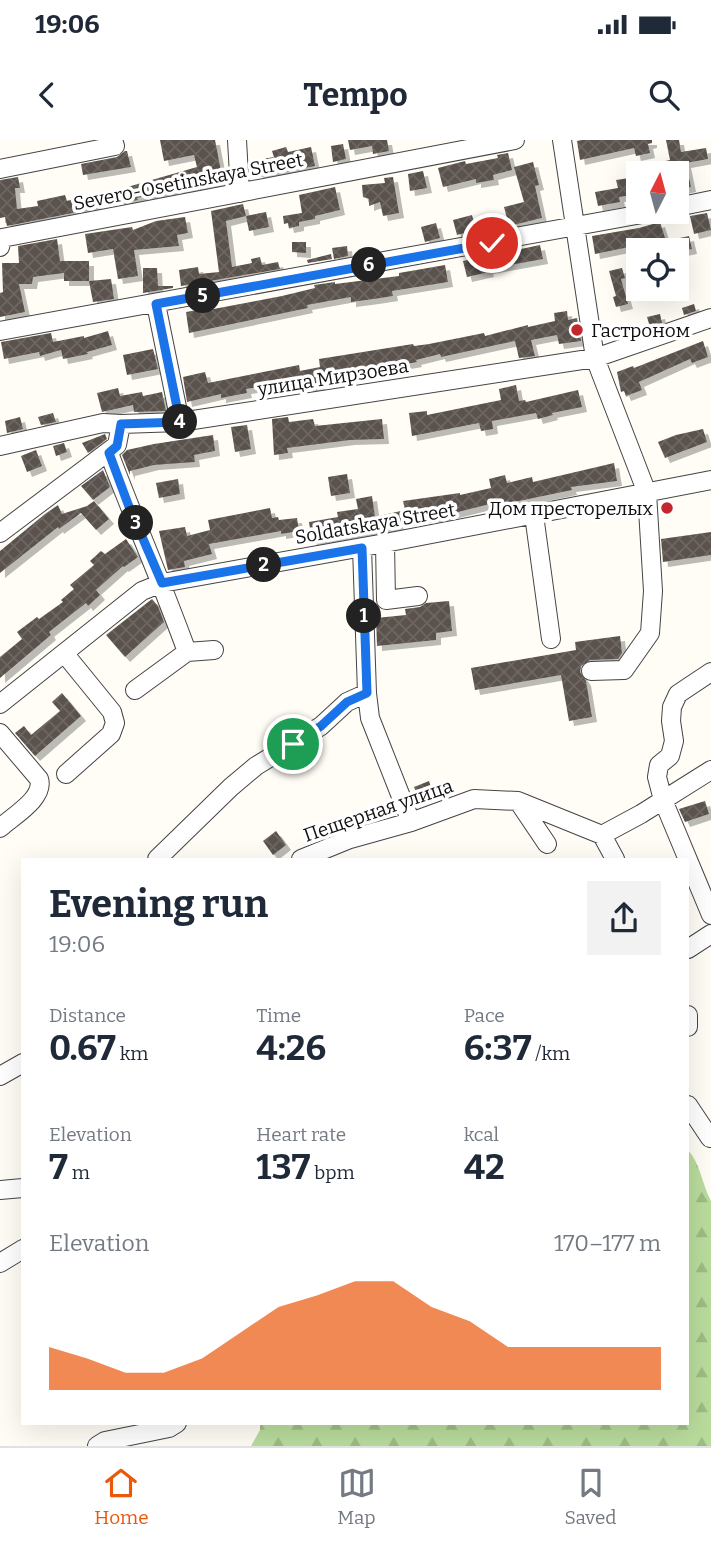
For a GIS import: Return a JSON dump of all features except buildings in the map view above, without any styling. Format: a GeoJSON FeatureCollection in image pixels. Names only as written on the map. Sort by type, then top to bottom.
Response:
{"type":"FeatureCollection","features":[{"type":"Feature","properties":{"kind":"street"},"geometry":{"type":"LineString","coordinates":[[0,169],[115,146],[113,140]]}},
{"type":"Feature","properties":{"kind":"street"},"geometry":{"type":"LineString","coordinates":[[237,140],[240,192]]}},
{"type":"Feature","properties":{"kind":"street","name":"Severo-Osetinskaya Street"},"geometry":{"type":"LineString","coordinates":[[0,247],[2,238],[515,140]]}},
{"type":"Feature","properties":{"kind":"street"},"geometry":{"type":"LineString","coordinates":[[562,140],[595,358],[647,494],[653,591],[650,632],[624,670],[591,671]]}},
{"type":"Feature","properties":{"kind":"street"},"geometry":{"type":"LineString","coordinates":[[690,204],[711,200]]}},
{"type":"Feature","properties":{"kind":"street"},"geometry":{"type":"LineString","coordinates":[[0,331],[626,217]]}},
{"type":"Feature","properties":{"kind":"street"},"geometry":{"type":"LineString","coordinates":[[156,304],[180,422]]}},
{"type":"Feature","properties":{"kind":"street","name":"улица Мирзоева"},"geometry":{"type":"LineString","coordinates":[[0,446],[103,423],[180,422],[595,358],[711,318]]}},
{"type":"Feature","properties":{"kind":"street"},"geometry":{"type":"LineString","coordinates":[[0,533],[117,446],[121,424]]}},
{"type":"Feature","properties":{"kind":"street"},"geometry":{"type":"LineString","coordinates":[[109,453],[187,652]]}},
{"type":"Feature","properties":{"kind":"street","name":"Soldatskaya Street"},"geometry":{"type":"LineString","coordinates":[[0,704],[142,591],[162,583],[362,548],[711,480]]}},
{"type":"Feature","properties":{"kind":"street"},"geometry":{"type":"LineString","coordinates":[[534,515],[551,639]]}},
{"type":"Feature","properties":{"kind":"street"},"geometry":{"type":"LineString","coordinates":[[385,543],[386,600],[418,596]]}},
{"type":"Feature","properties":{"kind":"street"},"geometry":{"type":"LineString","coordinates":[[362,548],[370,718],[411,822]]}},
{"type":"Feature","properties":{"kind":"street"},"geometry":{"type":"LineString","coordinates":[[135,690],[187,652],[214,650]]}},
{"type":"Feature","properties":{"kind":"street"},"geometry":{"type":"LineString","coordinates":[[64,653],[112,712],[115,723],[111,734],[66,774]]}},
{"type":"Feature","properties":{"kind":"street"},"geometry":{"type":"LineString","coordinates":[[687,858],[663,800],[657,777],[659,765],[670,756],[674,741],[672,707],[678,694],[711,672]]}},
{"type":"Feature","properties":{"kind":"street"},"geometry":{"type":"LineString","coordinates":[[158,858],[256,766],[321,726],[347,702],[367,693]]}},
{"type":"Feature","properties":{"kind":"street"},"geometry":{"type":"LineString","coordinates":[[0,733],[39,779],[41,786],[37,794],[0,828]]}},
{"type":"Feature","properties":{"kind":"street"},"geometry":{"type":"LineString","coordinates":[[614,858],[602,835],[711,770]]}},
{"type":"Feature","properties":{"kind":"street","name":"Пещерная улица"},"geometry":{"type":"LineString","coordinates":[[304,858],[351,839],[411,822],[474,799],[518,801],[602,835]]}},
{"type":"Feature","properties":{"kind":"street"},"geometry":{"type":"LineString","coordinates":[[518,801],[547,844]]}},
{"type":"Feature","properties":{"kind":"street"},"geometry":{"type":"LineString","coordinates":[[689,862],[711,915]]}},
{"type":"Feature","properties":{"kind":"street"},"geometry":{"type":"LineString","coordinates":[[689,948],[711,934]]}},
{"type":"Feature","properties":{"kind":"street"},"geometry":{"type":"LineString","coordinates":[[0,1076],[21,1064]]}},
{"type":"Feature","properties":{"kind":"street"},"geometry":{"type":"LineString","coordinates":[[689,1106],[710,1138]]}},
{"type":"Feature","properties":{"kind":"street"},"geometry":{"type":"LineString","coordinates":[[0,1190],[21,1188]]}},
{"type":"Feature","properties":{"kind":"street"},"geometry":{"type":"LineString","coordinates":[[0,1263],[21,1250]]}},
{"type":"Feature","properties":{"kind":"street"},"geometry":{"type":"LineString","coordinates":[[102,1437],[169,1428],[174,1425]]}},
{"type":"Feature","properties":{"kind":"green space"},"geometry":{"type":"Polygon","coordinates":[[[689,1152],[695,1161],[711,1201],[711,1446],[251,1446],[260,1425],[689,1425],[689,1152]]]}},
{"type":"Feature","properties":{"kind":"place","name":"Гастроном"},"geometry":{"type":"Point","coordinates":[577,330]}},
{"type":"Feature","properties":{"kind":"place","name":"Дом престорелых"},"geometry":{"type":"Point","coordinates":[667,508]}},
{"type":"Feature","properties":{"kind":"route"},"geometry":{"type":"LineString","coordinates":[[293,744],[321,726],[347,702],[367,693],[362,548],[162,583],[109,453],[117,446],[121,424],[180,422],[156,304],[492,243]]}}]}
